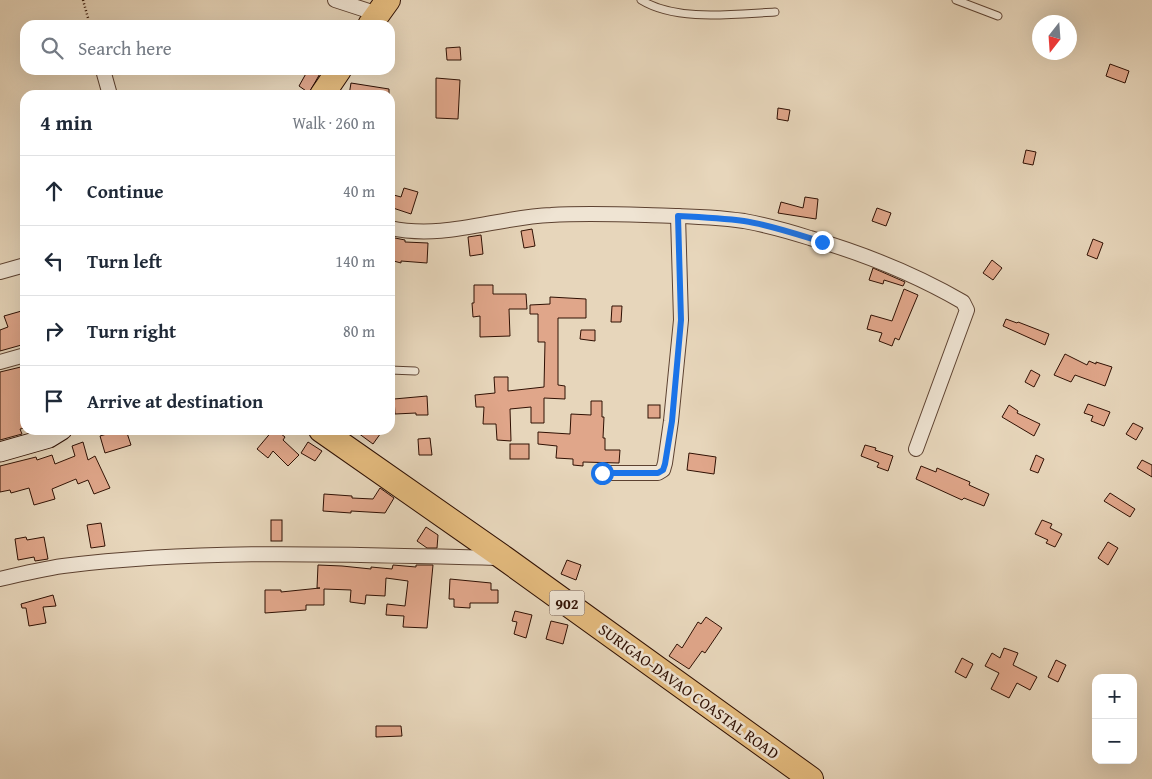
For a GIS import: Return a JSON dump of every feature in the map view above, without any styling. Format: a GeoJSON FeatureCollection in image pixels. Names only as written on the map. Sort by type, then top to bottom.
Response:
{"type":"FeatureCollection","features":[{"type":"Feature","properties":{"kind":"highway"},"geometry":{"type":"LineString","coordinates":[[325,90],[336,75]]}},
{"type":"Feature","properties":{"kind":"highway","name":"SURIGAO-DAVAO COASTAL ROAD"},"geometry":{"type":"LineString","coordinates":[[328,435],[504,558],[811,779]]}},
{"type":"Feature","properties":{"kind":"street"},"geometry":{"type":"LineString","coordinates":[[335,0],[379,13]]}},
{"type":"Feature","properties":{"kind":"street"},"geometry":{"type":"LineString","coordinates":[[104,75],[109,90]]}},
{"type":"Feature","properties":{"kind":"street"},"geometry":{"type":"LineString","coordinates":[[395,229],[445,232],[550,215],[714,217],[773,227],[849,250],[906,272],[943,290],[965,304],[967,310],[916,449]]}},
{"type":"Feature","properties":{"kind":"street"},"geometry":{"type":"LineString","coordinates":[[602,473],[658,473],[663,470],[665,464],[672,421],[681,320],[678,216]]}},
{"type":"Feature","properties":{"kind":"street"},"geometry":{"type":"LineString","coordinates":[[0,272],[20,266]]}},
{"type":"Feature","properties":{"kind":"street"},"geometry":{"type":"LineString","coordinates":[[0,362],[20,356]]}},
{"type":"Feature","properties":{"kind":"street"},"geometry":{"type":"LineString","coordinates":[[0,452],[42,440],[52,435]]}},
{"type":"Feature","properties":{"kind":"street"},"geometry":{"type":"LineString","coordinates":[[0,579],[61,566],[140,558],[258,555],[504,558]]}},
{"type":"Feature","properties":{"kind":"lane"},"geometry":{"type":"LineString","coordinates":[[641,0],[666,10],[690,14],[775,12]]}},
{"type":"Feature","properties":{"kind":"lane"},"geometry":{"type":"LineString","coordinates":[[956,0],[998,16]]}},
{"type":"Feature","properties":{"kind":"lane"},"geometry":{"type":"LineString","coordinates":[[395,370],[415,371]]}},
{"type":"Feature","properties":{"kind":"path"},"geometry":{"type":"LineString","coordinates":[[83,0],[89,20]]}},
{"type":"Feature","properties":{"kind":"building"},"geometry":{"type":"Polygon","coordinates":[[[460,47],[461,60],[447,60],[446,48],[460,47]]]}},
{"type":"Feature","properties":{"kind":"building"},"geometry":{"type":"Polygon","coordinates":[[[1110,64],[1129,71],[1125,83],[1106,76],[1110,64]]]}},
{"type":"Feature","properties":{"kind":"building"},"geometry":{"type":"Polygon","coordinates":[[[305,75],[319,75],[311,90],[305,90],[299,86],[305,75]]]}},
{"type":"Feature","properties":{"kind":"building"},"geometry":{"type":"Polygon","coordinates":[[[436,78],[460,80],[458,119],[436,118],[436,78]]]}},
{"type":"Feature","properties":{"kind":"building"},"geometry":{"type":"Polygon","coordinates":[[[351,83],[389,89],[389,90],[350,90],[351,83]]]}},
{"type":"Feature","properties":{"kind":"building"},"geometry":{"type":"Polygon","coordinates":[[[778,108],[790,110],[788,121],[777,119],[778,108]]]}},
{"type":"Feature","properties":{"kind":"building"},"geometry":{"type":"Polygon","coordinates":[[[1026,150],[1036,152],[1033,165],[1023,163],[1026,150]]]}},
{"type":"Feature","properties":{"kind":"building"},"geometry":{"type":"Polygon","coordinates":[[[404,188],[418,192],[411,214],[395,209],[395,195],[401,197],[404,188]]]}},
{"type":"Feature","properties":{"kind":"building"},"geometry":{"type":"Polygon","coordinates":[[[805,197],[818,199],[816,219],[778,213],[781,202],[803,208],[805,197]]]}},
{"type":"Feature","properties":{"kind":"building"},"geometry":{"type":"Polygon","coordinates":[[[877,208],[891,213],[886,226],[872,221],[877,208]]]}},
{"type":"Feature","properties":{"kind":"building"},"geometry":{"type":"Polygon","coordinates":[[[532,229],[535,246],[524,248],[521,231],[532,229]]]}},
{"type":"Feature","properties":{"kind":"building"},"geometry":{"type":"Polygon","coordinates":[[[481,235],[483,254],[470,256],[468,237],[481,235]]]}},
{"type":"Feature","properties":{"kind":"building"},"geometry":{"type":"Polygon","coordinates":[[[395,238],[405,240],[405,242],[428,243],[427,263],[401,261],[401,263],[395,261],[395,238]]]}},
{"type":"Feature","properties":{"kind":"building"},"geometry":{"type":"Polygon","coordinates":[[[1093,239],[1103,243],[1097,259],[1087,255],[1093,239]]]}},
{"type":"Feature","properties":{"kind":"building"},"geometry":{"type":"Polygon","coordinates":[[[992,260],[1002,268],[993,280],[983,273],[992,260]]]}},
{"type":"Feature","properties":{"kind":"building"},"geometry":{"type":"Polygon","coordinates":[[[873,268],[905,282],[903,286],[884,280],[883,284],[869,280],[873,268]]]}},
{"type":"Feature","properties":{"kind":"building"},"geometry":{"type":"Polygon","coordinates":[[[474,285],[493,285],[493,294],[526,294],[527,309],[509,309],[510,336],[480,337],[480,316],[473,317],[474,285]]]}},
{"type":"Feature","properties":{"kind":"building"},"geometry":{"type":"Polygon","coordinates":[[[904,289],[918,295],[899,340],[895,338],[892,346],[879,341],[882,333],[867,329],[871,315],[892,321],[904,289]]]}},
{"type":"Feature","properties":{"kind":"building"},"geometry":{"type":"Polygon","coordinates":[[[550,297],[586,299],[586,318],[558,318],[558,385],[565,386],[565,399],[544,398],[544,423],[531,423],[531,407],[510,409],[511,441],[497,440],[496,424],[483,424],[484,407],[476,407],[475,395],[495,393],[494,377],[508,377],[508,391],[544,387],[545,342],[538,342],[538,314],[530,314],[530,305],[550,304],[550,297]]]}},
{"type":"Feature","properties":{"kind":"building"},"geometry":{"type":"Polygon","coordinates":[[[612,306],[622,306],[621,322],[611,322],[612,306]]]}},
{"type":"Feature","properties":{"kind":"building"},"geometry":{"type":"Polygon","coordinates":[[[20,311],[20,345],[0,351],[0,330],[8,327],[4,316],[20,311]]]}},
{"type":"Feature","properties":{"kind":"building"},"geometry":{"type":"Polygon","coordinates":[[[1006,319],[1049,334],[1045,345],[1003,326],[1006,319]]]}},
{"type":"Feature","properties":{"kind":"building"},"geometry":{"type":"Polygon","coordinates":[[[581,330],[595,330],[595,341],[580,339],[581,330]]]}},
{"type":"Feature","properties":{"kind":"building"},"geometry":{"type":"Polygon","coordinates":[[[1065,354],[1087,365],[1089,361],[1112,367],[1105,386],[1075,375],[1071,382],[1054,375],[1065,354]]]}},
{"type":"Feature","properties":{"kind":"building"},"geometry":{"type":"Polygon","coordinates":[[[20,367],[20,435],[0,440],[0,372],[20,367]]]}},
{"type":"Feature","properties":{"kind":"building"},"geometry":{"type":"Polygon","coordinates":[[[1031,370],[1040,375],[1034,387],[1025,382],[1031,370]]]}},
{"type":"Feature","properties":{"kind":"building"},"geometry":{"type":"Polygon","coordinates":[[[427,396],[428,415],[416,415],[416,413],[395,414],[395,399],[427,396]]]}},
{"type":"Feature","properties":{"kind":"building"},"geometry":{"type":"Polygon","coordinates":[[[591,401],[602,401],[605,450],[620,450],[619,463],[583,462],[583,466],[573,465],[573,459],[556,458],[557,446],[538,444],[538,432],[570,434],[571,414],[591,415],[591,401]]]}},
{"type":"Feature","properties":{"kind":"building"},"geometry":{"type":"Polygon","coordinates":[[[1088,404],[1110,412],[1104,426],[1091,421],[1093,416],[1084,413],[1088,404]]]}},
{"type":"Feature","properties":{"kind":"building"},"geometry":{"type":"Polygon","coordinates":[[[648,405],[660,405],[660,418],[648,418],[648,405]]]}},
{"type":"Feature","properties":{"kind":"building"},"geometry":{"type":"Polygon","coordinates":[[[1009,405],[1018,411],[1017,413],[1040,424],[1034,436],[1002,417],[1009,405]]]}},
{"type":"Feature","properties":{"kind":"building"},"geometry":{"type":"Polygon","coordinates":[[[1133,423],[1143,428],[1136,440],[1126,434],[1133,423]]]}},
{"type":"Feature","properties":{"kind":"building"},"geometry":{"type":"Polygon","coordinates":[[[128,435],[131,445],[105,453],[100,436],[128,435]]]}},
{"type":"Feature","properties":{"kind":"building"},"geometry":{"type":"Polygon","coordinates":[[[269,435],[282,435],[285,437],[283,440],[299,455],[288,466],[273,451],[268,458],[257,449],[269,435]]]}},
{"type":"Feature","properties":{"kind":"building"},"geometry":{"type":"Polygon","coordinates":[[[361,435],[379,435],[373,444],[361,435]]]}},
{"type":"Feature","properties":{"kind":"building"},"geometry":{"type":"Polygon","coordinates":[[[430,438],[432,455],[419,455],[418,439],[430,438]]]}},
{"type":"Feature","properties":{"kind":"building"},"geometry":{"type":"Polygon","coordinates":[[[83,442],[88,460],[95,456],[110,488],[94,494],[88,480],[78,484],[76,479],[52,489],[55,499],[34,505],[29,488],[11,493],[10,490],[0,492],[0,466],[36,457],[37,460],[52,455],[55,464],[75,456],[72,446],[83,442]]]}},
{"type":"Feature","properties":{"kind":"building"},"geometry":{"type":"Polygon","coordinates":[[[308,442],[322,451],[315,461],[301,453],[308,442]]]}},
{"type":"Feature","properties":{"kind":"building"},"geometry":{"type":"Polygon","coordinates":[[[510,444],[529,444],[529,459],[510,459],[510,444]]]}},
{"type":"Feature","properties":{"kind":"building"},"geometry":{"type":"Polygon","coordinates":[[[865,445],[893,456],[888,471],[877,467],[879,463],[861,456],[865,445]]]}},
{"type":"Feature","properties":{"kind":"building"},"geometry":{"type":"Polygon","coordinates":[[[689,453],[716,457],[714,474],[687,470],[689,453]]]}},
{"type":"Feature","properties":{"kind":"building"},"geometry":{"type":"Polygon","coordinates":[[[1036,455],[1044,459],[1038,473],[1030,470],[1036,455]]]}},
{"type":"Feature","properties":{"kind":"building"},"geometry":{"type":"Polygon","coordinates":[[[1142,460],[1152,465],[1152,477],[1137,468],[1142,460]]]}},
{"type":"Feature","properties":{"kind":"building"},"geometry":{"type":"Polygon","coordinates":[[[921,466],[936,472],[937,468],[970,482],[969,485],[989,494],[984,506],[964,498],[962,500],[916,479],[921,466]]]}},
{"type":"Feature","properties":{"kind":"building"},"geometry":{"type":"Polygon","coordinates":[[[380,488],[394,498],[385,513],[323,511],[324,494],[373,499],[380,488]]]}},
{"type":"Feature","properties":{"kind":"building"},"geometry":{"type":"Polygon","coordinates":[[[1110,493],[1135,509],[1130,517],[1104,501],[1110,493]]]}},
{"type":"Feature","properties":{"kind":"building"},"geometry":{"type":"Polygon","coordinates":[[[271,520],[282,520],[282,541],[271,541],[271,520]]]}},
{"type":"Feature","properties":{"kind":"building"},"geometry":{"type":"Polygon","coordinates":[[[1042,520],[1052,524],[1050,528],[1062,534],[1055,547],[1046,543],[1048,540],[1035,534],[1042,520]]]}},
{"type":"Feature","properties":{"kind":"building"},"geometry":{"type":"Polygon","coordinates":[[[101,523],[105,546],[91,548],[87,525],[101,523]]]}},
{"type":"Feature","properties":{"kind":"building"},"geometry":{"type":"Polygon","coordinates":[[[426,527],[438,535],[437,548],[427,548],[417,541],[426,527]]]}},
{"type":"Feature","properties":{"kind":"building"},"geometry":{"type":"Polygon","coordinates":[[[26,537],[27,540],[44,537],[48,559],[35,561],[34,557],[18,560],[15,539],[26,537]]]}},
{"type":"Feature","properties":{"kind":"building"},"geometry":{"type":"Polygon","coordinates":[[[1108,542],[1118,548],[1108,565],[1098,558],[1108,542]]]}},
{"type":"Feature","properties":{"kind":"building"},"geometry":{"type":"Polygon","coordinates":[[[567,560],[581,565],[576,580],[561,574],[567,560]]]}},
{"type":"Feature","properties":{"kind":"building"},"geometry":{"type":"Polygon","coordinates":[[[318,565],[392,569],[393,565],[416,567],[416,565],[433,565],[427,628],[403,627],[404,616],[386,615],[387,604],[405,606],[408,581],[386,578],[385,596],[366,595],[365,604],[350,602],[351,590],[324,589],[324,605],[306,605],[306,610],[265,613],[265,590],[281,590],[281,592],[320,588],[317,588],[318,565]]]}},
{"type":"Feature","properties":{"kind":"building"},"geometry":{"type":"Polygon","coordinates":[[[450,579],[491,583],[491,590],[498,590],[498,603],[470,603],[470,608],[454,607],[454,599],[449,599],[450,579]]]}},
{"type":"Feature","properties":{"kind":"building"},"geometry":{"type":"Polygon","coordinates":[[[53,595],[56,606],[43,607],[46,623],[29,626],[26,608],[22,608],[21,604],[53,595]]]}},
{"type":"Feature","properties":{"kind":"building"},"geometry":{"type":"Polygon","coordinates":[[[515,611],[532,615],[526,638],[514,634],[517,622],[512,621],[515,611]]]}},
{"type":"Feature","properties":{"kind":"building"},"geometry":{"type":"Polygon","coordinates":[[[706,617],[722,628],[705,653],[702,651],[689,669],[669,656],[677,644],[682,648],[698,622],[701,624],[706,617]]]}},
{"type":"Feature","properties":{"kind":"building"},"geometry":{"type":"Polygon","coordinates":[[[551,621],[568,625],[563,644],[546,639],[551,621]]]}},
{"type":"Feature","properties":{"kind":"building"},"geometry":{"type":"Polygon","coordinates":[[[1004,648],[1018,653],[1013,665],[1037,677],[1030,690],[1017,683],[1009,698],[991,689],[999,673],[985,666],[992,653],[1000,658],[1004,648]]]}},
{"type":"Feature","properties":{"kind":"building"},"geometry":{"type":"Polygon","coordinates":[[[962,658],[973,664],[966,678],[955,672],[962,658]]]}},
{"type":"Feature","properties":{"kind":"building"},"geometry":{"type":"Polygon","coordinates":[[[1056,660],[1066,665],[1058,682],[1048,677],[1056,660]]]}},
{"type":"Feature","properties":{"kind":"building"},"geometry":{"type":"Polygon","coordinates":[[[376,726],[401,726],[402,736],[376,737],[376,726]]]}},
{"type":"Feature","properties":{"kind":"route"},"geometry":{"type":"LineString","coordinates":[[602,473],[651,474],[663,470],[665,464],[672,421],[681,320],[678,216],[714,217],[744,221],[773,227],[822,242]]}}]}
